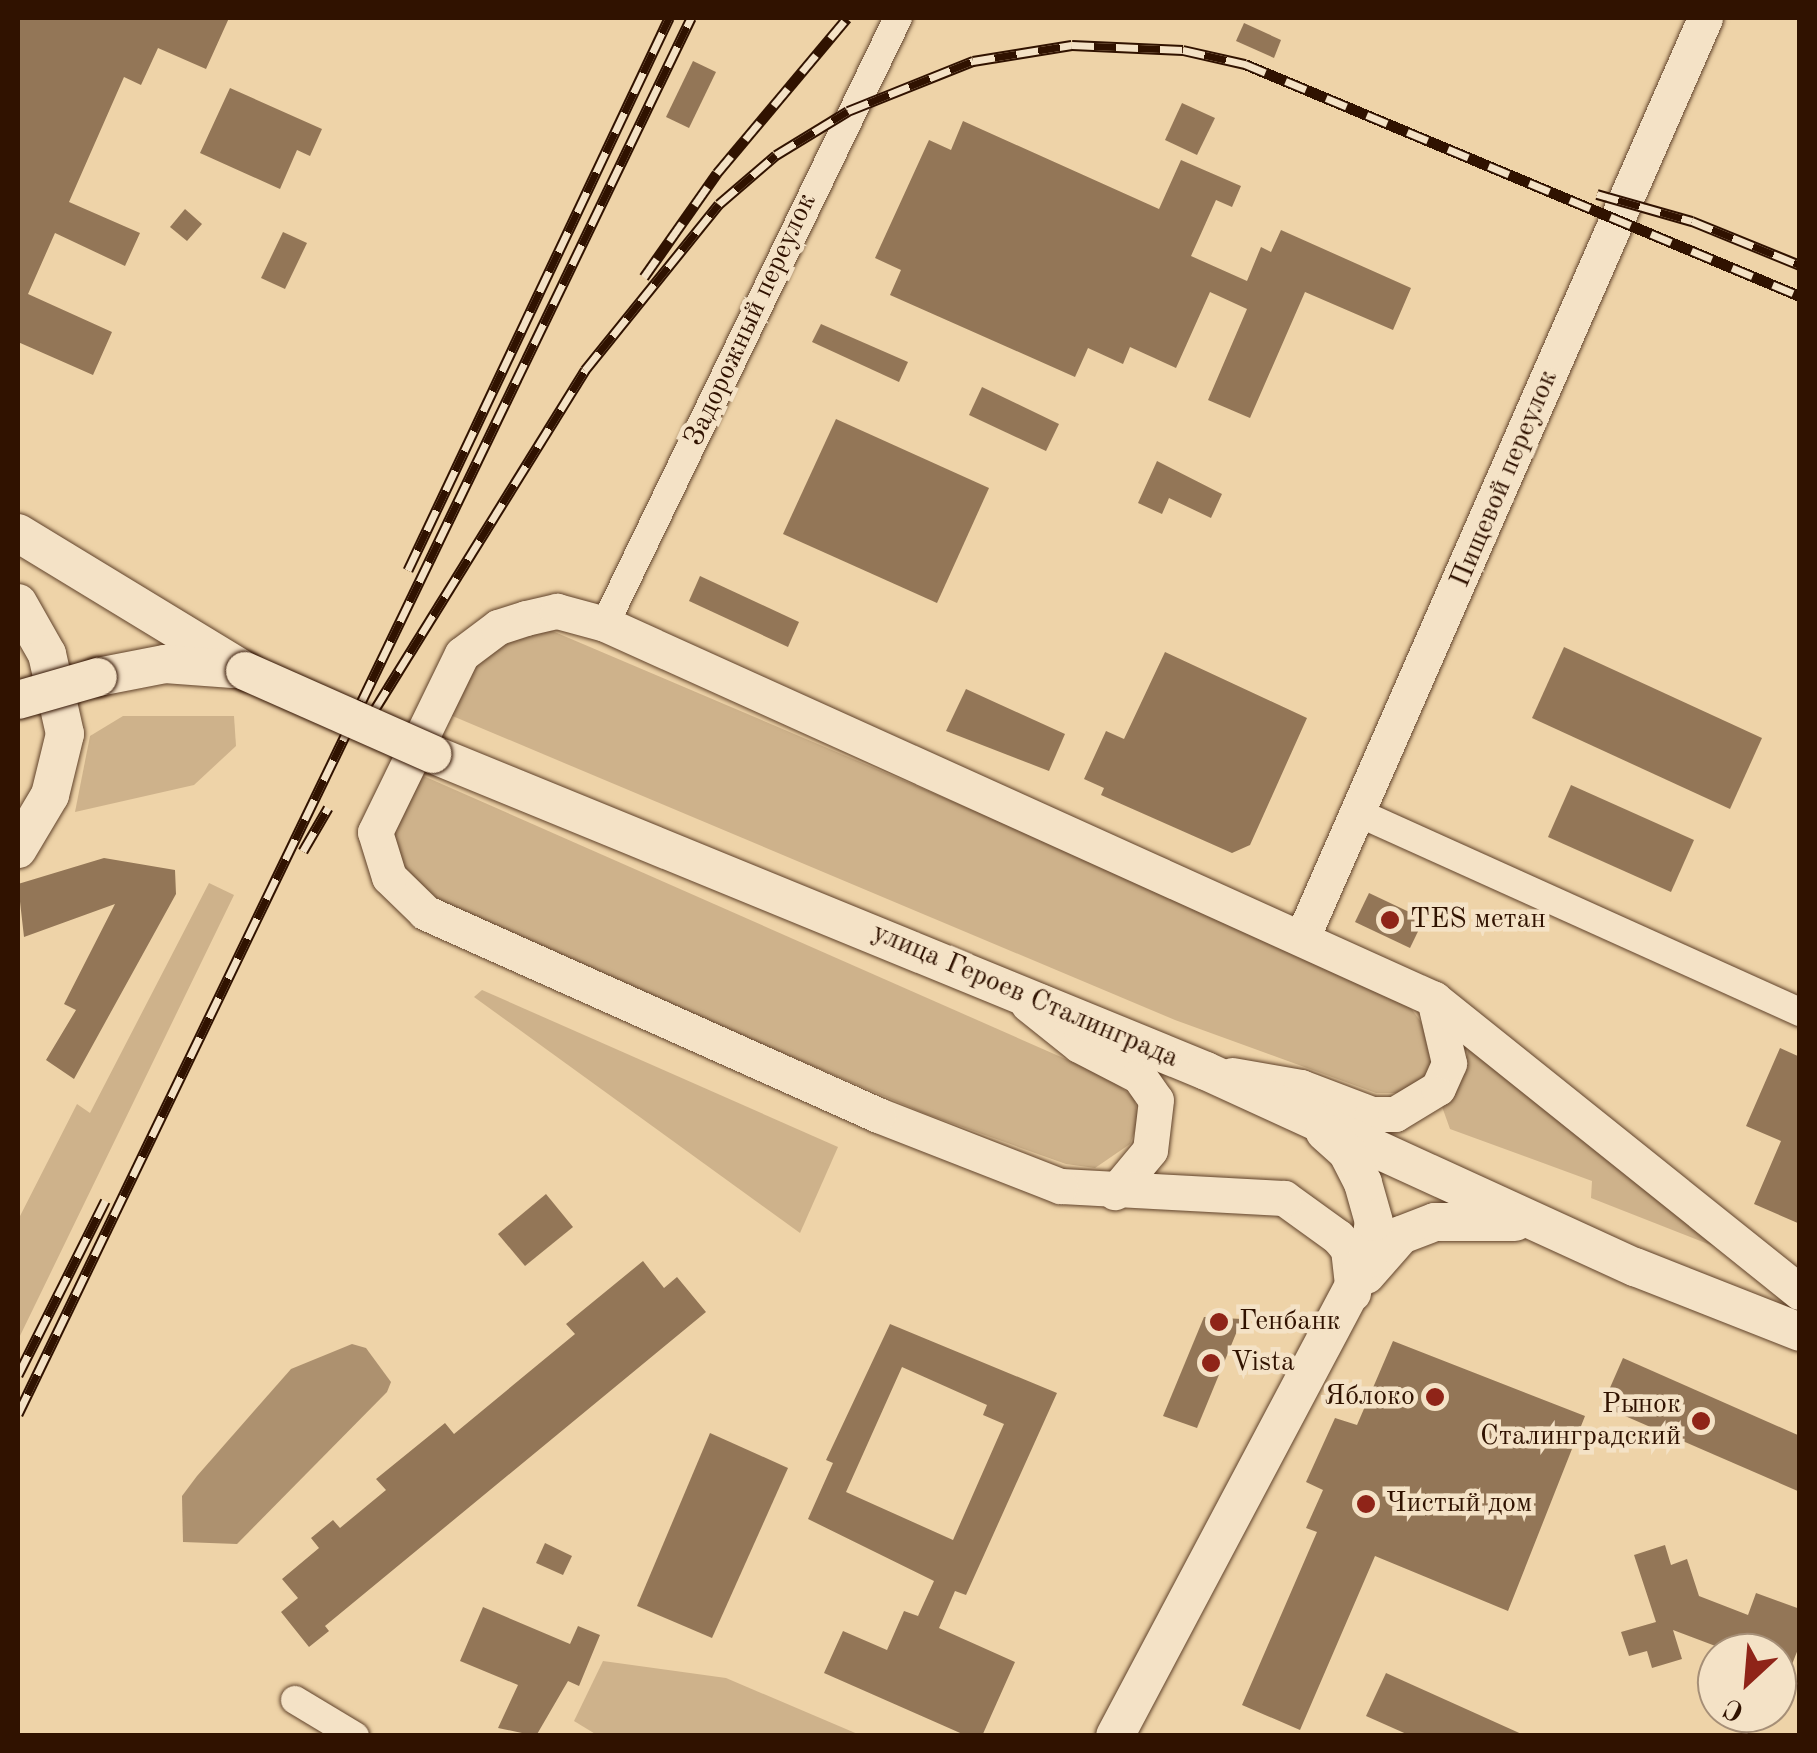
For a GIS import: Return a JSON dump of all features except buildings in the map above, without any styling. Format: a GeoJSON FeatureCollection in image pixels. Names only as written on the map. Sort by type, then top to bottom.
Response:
{"type":"FeatureCollection","features":[{"type":"Feature","properties":{"kind":"main road"},"geometry":{"type":"LineString","coordinates":[[18,533],[245,671]]}},
{"type":"Feature","properties":{"kind":"main road"},"geometry":{"type":"LineString","coordinates":[[18,602],[47,654],[65,734],[50,795],[18,849]]}},
{"type":"Feature","properties":{"kind":"main road"},"geometry":{"type":"LineString","coordinates":[[18,700],[98,676],[183,664],[245,671]]}},
{"type":"Feature","properties":{"kind":"main road","name":"улица Героев Сталинграда"},"geometry":{"type":"LineString","coordinates":[[245,671],[432,754],[1206,1071],[1551,1228],[1800,1332]]}},
{"type":"Feature","properties":{"kind":"main road"},"geometry":{"type":"LineString","coordinates":[[1115,1736],[1353,1293],[1373,1240],[1369,1203],[1347,1152],[1312,1120]]}},
{"type":"Feature","properties":{"kind":"main road"},"geometry":{"type":"LineString","coordinates":[[1353,1293],[1401,1236],[1436,1222],[1466,1218],[1551,1228]]}},
{"type":"Feature","properties":{"kind":"street","name":"Задорожный переулок"},"geometry":{"type":"LineString","coordinates":[[605,624],[898,18]]}},
{"type":"Feature","properties":{"kind":"street","name":"Пищевой переулок"},"geometry":{"type":"LineString","coordinates":[[1302,938],[1360,814],[1705,18]]}},
{"type":"Feature","properties":{"kind":"street"},"geometry":{"type":"LineString","coordinates":[[1353,1293],[1348,1249],[1338,1237],[1284,1198],[1246,1192],[1115,1192],[1060,1186],[878,1114],[448,924],[407,898],[389,877],[376,832],[462,654],[498,627],[557,611],[605,624],[1434,999],[1800,1292]]}},
{"type":"Feature","properties":{"kind":"street"},"geometry":{"type":"LineString","coordinates":[[1360,814],[1800,1012]]}},
{"type":"Feature","properties":{"kind":"street"},"geometry":{"type":"LineString","coordinates":[[1006,987],[1079,1046],[1150,1087],[1156,1136],[1144,1161],[1115,1192]]}},
{"type":"Feature","properties":{"kind":"street"},"geometry":{"type":"LineString","coordinates":[[1206,1071],[1301,1086],[1372,1114],[1395,1114],[1438,1088],[1449,1063],[1434,999]]}},
{"type":"Feature","properties":{"kind":"street"},"geometry":{"type":"LineString","coordinates":[[295,1700],[354,1736]]}},
{"type":"Feature","properties":{"kind":"shaded area"},"geometry":{"type":"Polygon","coordinates":[[[550,630],[987,816],[1410,1007],[1426,1029],[1434,1065],[1425,1083],[1404,1093],[1376,1093],[1175,1020],[443,712],[467,673],[500,642],[550,630]]]}},
{"type":"Feature","properties":{"kind":"shaded area"},"geometry":{"type":"Polygon","coordinates":[[[123,716],[234,716],[236,746],[194,785],[75,812],[90,736],[123,716]]]}},
{"type":"Feature","properties":{"kind":"shaded area"},"geometry":{"type":"Polygon","coordinates":[[[419,774],[1111,1079],[1134,1098],[1139,1120],[1130,1144],[1095,1168],[1066,1164],[926,1114],[422,900],[393,854],[394,831],[419,774]]]}},
{"type":"Feature","properties":{"kind":"shaded area"},"geometry":{"type":"Polygon","coordinates":[[[209,883],[234,895],[18,1340],[18,1220],[77,1104],[90,1113],[209,883]]]}},
{"type":"Feature","properties":{"kind":"shaded area"},"geometry":{"type":"Polygon","coordinates":[[[482,990],[838,1147],[800,1233],[474,997],[482,990]]]}},
{"type":"Feature","properties":{"kind":"shaded area"},"geometry":{"type":"Polygon","coordinates":[[[1471,1042],[1731,1253],[1591,1198],[1592,1181],[1450,1129],[1440,1101],[1461,1074],[1471,1042]]]}},
{"type":"Feature","properties":{"kind":"shaded area"},"geometry":{"type":"Polygon","coordinates":[[[352,1344],[366,1348],[391,1382],[387,1392],[237,1544],[183,1542],[182,1496],[197,1476],[291,1369],[352,1344]]]}},
{"type":"Feature","properties":{"kind":"shaded area"},"geometry":{"type":"Polygon","coordinates":[[[603,1661],[726,1678],[860,1735],[597,1735],[574,1721],[603,1661]]]}},
{"type":"Feature","properties":{"kind":"railway"},"geometry":{"type":"LineString","coordinates":[[408,570],[669,18]]}},
{"type":"Feature","properties":{"kind":"railway"},"geometry":{"type":"LineString","coordinates":[[18,1414],[691,18]]}},
{"type":"Feature","properties":{"kind":"railway"},"geometry":{"type":"LineString","coordinates":[[644,277],[717,173],[847,18]]}},
{"type":"Feature","properties":{"kind":"railway"},"geometry":{"type":"LineString","coordinates":[[375,709],[585,370],[719,204],[776,155],[848,111],[973,61],[1072,45],[1183,50],[1245,64],[1800,296]]}},
{"type":"Feature","properties":{"kind":"railway"},"geometry":{"type":"LineString","coordinates":[[1597,194],[1692,221],[1800,265]]}},
{"type":"Feature","properties":{"kind":"railway"},"geometry":{"type":"LineString","coordinates":[[303,851],[328,808]]}},
{"type":"Feature","properties":{"kind":"railway"},"geometry":{"type":"LineString","coordinates":[[18,1375],[105,1201]]}},
{"type":"Feature","properties":{"kind":"place","name":"TES метан"},"geometry":{"type":"Point","coordinates":[1390,920]}},
{"type":"Feature","properties":{"kind":"place","name":"Генбанк"},"geometry":{"type":"Point","coordinates":[1219,1322]}},
{"type":"Feature","properties":{"kind":"place","name":"Vista"},"geometry":{"type":"Point","coordinates":[1211,1363]}},
{"type":"Feature","properties":{"kind":"place","name":"Яблоко"},"geometry":{"type":"Point","coordinates":[1435,1397]}},
{"type":"Feature","properties":{"kind":"place","name":"Рынок Сталинградский"},"geometry":{"type":"Point","coordinates":[1701,1421]}},
{"type":"Feature","properties":{"kind":"place","name":"Чистый дом"},"geometry":{"type":"Point","coordinates":[1366,1504]}}]}
